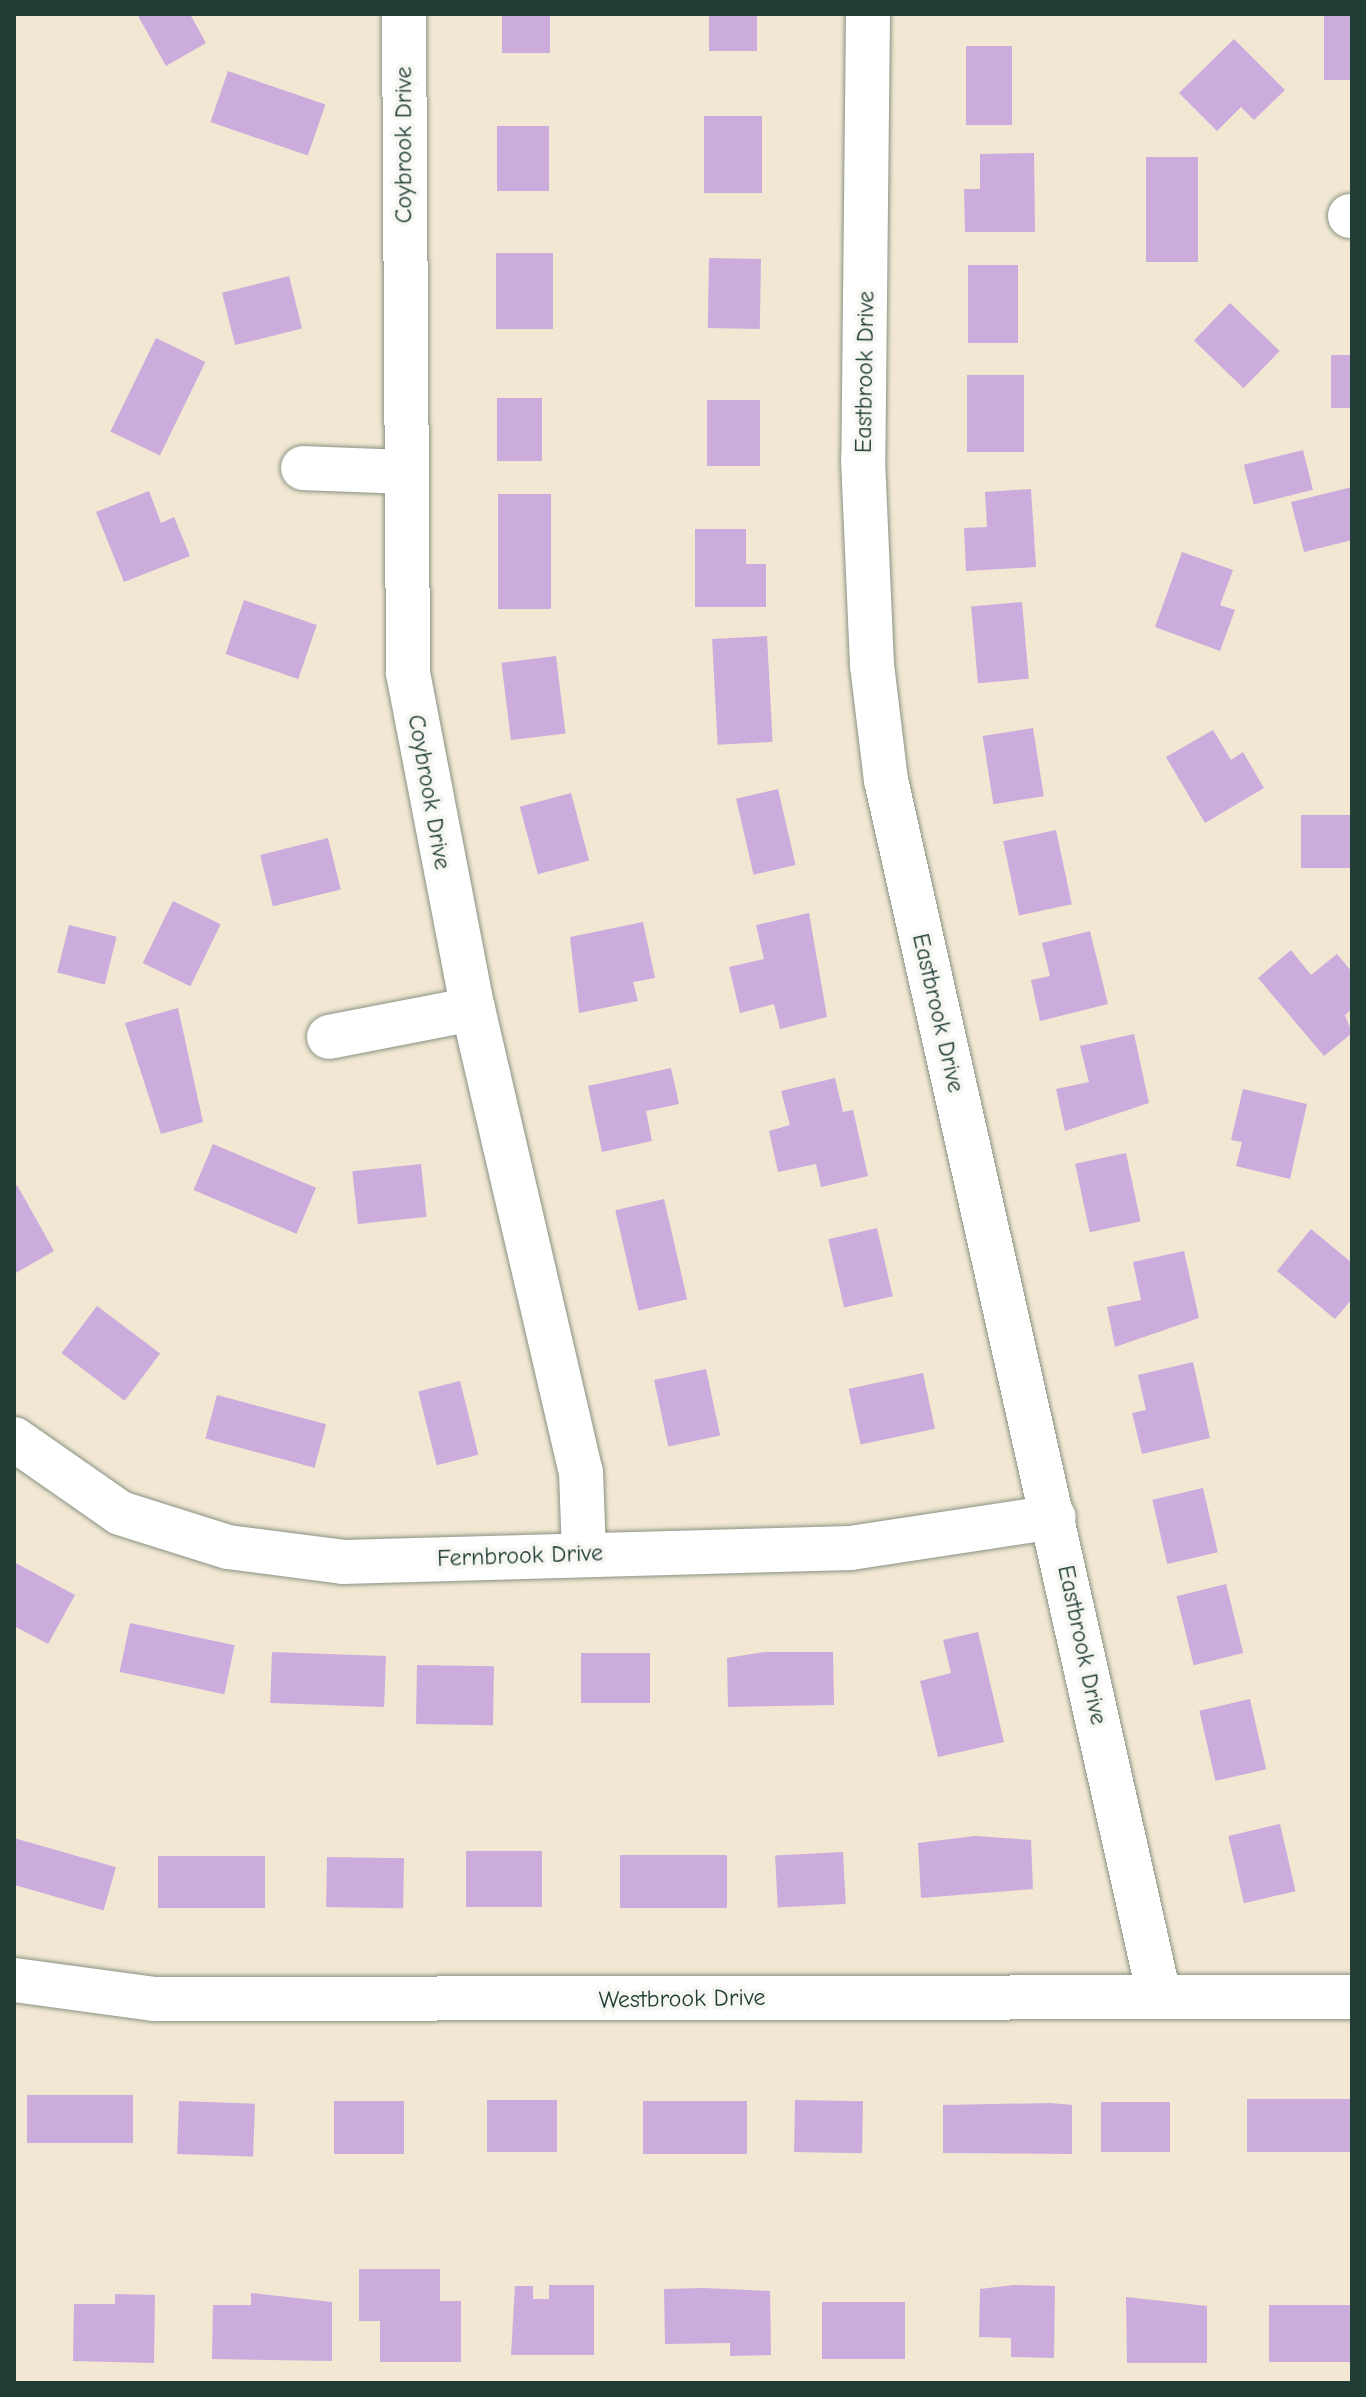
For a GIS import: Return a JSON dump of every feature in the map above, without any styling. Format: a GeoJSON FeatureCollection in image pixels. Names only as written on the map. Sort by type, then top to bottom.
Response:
{"type":"FeatureCollection","features":[{"type":"Feature","properties":{"kind":"street","name":"Coybrook Drive"},"geometry":{"type":"LineString","coordinates":[[404,14],[408,673],[473,1009],[581,1472],[584,1554]]}},
{"type":"Feature","properties":{"kind":"street","name":"Eastbrook Drive"},"geometry":{"type":"LineString","coordinates":[[868,14],[863,459],[872,665],[889,794],[1054,1517],[1159,1995]]}},
{"type":"Feature","properties":{"kind":"street"},"geometry":{"type":"LineString","coordinates":[[303,468],[405,472]]}},
{"type":"Feature","properties":{"kind":"street"},"geometry":{"type":"LineString","coordinates":[[329,1037],[473,1009]]}},
{"type":"Feature","properties":{"kind":"street","name":"Fernbrook Drive"},"geometry":{"type":"LineString","coordinates":[[14,1439],[120,1513],[228,1547],[343,1562],[851,1548],[1054,1517]]}},
{"type":"Feature","properties":{"kind":"street","name":"Westbrook Drive"},"geometry":{"type":"LineString","coordinates":[[14,1980],[154,1999],[1352,1997]]}},
{"type":"Feature","properties":{"kind":"building"},"geometry":{"type":"Polygon","coordinates":[[[137,14],[190,14],[206,43],[166,66],[137,14]]]}},
{"type":"Feature","properties":{"kind":"building"},"geometry":{"type":"Polygon","coordinates":[[[502,14],[550,14],[550,53],[502,53],[502,14]]]}},
{"type":"Feature","properties":{"kind":"building"},"geometry":{"type":"Polygon","coordinates":[[[709,14],[757,14],[757,51],[709,51],[709,14]]]}},
{"type":"Feature","properties":{"kind":"building"},"geometry":{"type":"Polygon","coordinates":[[[1324,14],[1352,14],[1352,80],[1324,80],[1324,14]]]}},
{"type":"Feature","properties":{"kind":"building"},"geometry":{"type":"Polygon","coordinates":[[[1234,39],[1285,90],[1254,120],[1241,107],[1217,131],[1179,93],[1234,39]]]}},
{"type":"Feature","properties":{"kind":"building"},"geometry":{"type":"Polygon","coordinates":[[[966,46],[1012,46],[1012,125],[966,125],[966,46]]]}},
{"type":"Feature","properties":{"kind":"building"},"geometry":{"type":"Polygon","coordinates":[[[228,71],[325,105],[308,156],[210,122],[228,71]]]}},
{"type":"Feature","properties":{"kind":"building"},"geometry":{"type":"Polygon","coordinates":[[[704,116],[762,116],[762,193],[704,193],[704,116]]]}},
{"type":"Feature","properties":{"kind":"building"},"geometry":{"type":"Polygon","coordinates":[[[497,126],[549,126],[549,191],[497,191],[497,126]]]}},
{"type":"Feature","properties":{"kind":"building"},"geometry":{"type":"Polygon","coordinates":[[[1034,153],[1035,232],[965,232],[964,189],[980,189],[980,154],[1034,153]]]}},
{"type":"Feature","properties":{"kind":"building"},"geometry":{"type":"Polygon","coordinates":[[[1146,157],[1198,157],[1198,262],[1146,262],[1146,157]]]}},
{"type":"Feature","properties":{"kind":"building"},"geometry":{"type":"Polygon","coordinates":[[[496,253],[553,253],[553,329],[496,329],[496,253]]]}},
{"type":"Feature","properties":{"kind":"building"},"geometry":{"type":"Polygon","coordinates":[[[709,258],[761,259],[760,329],[708,328],[709,258]]]}},
{"type":"Feature","properties":{"kind":"building"},"geometry":{"type":"Polygon","coordinates":[[[968,265],[1018,265],[1018,343],[968,343],[968,265]]]}},
{"type":"Feature","properties":{"kind":"building"},"geometry":{"type":"Polygon","coordinates":[[[289,276],[302,328],[235,345],[222,293],[289,276]]]}},
{"type":"Feature","properties":{"kind":"building"},"geometry":{"type":"Polygon","coordinates":[[[1230,303],[1280,351],[1244,388],[1194,340],[1230,303]]]}},
{"type":"Feature","properties":{"kind":"building"},"geometry":{"type":"Polygon","coordinates":[[[156,338],[205,362],[160,456],[110,431],[156,338]]]}},
{"type":"Feature","properties":{"kind":"building"},"geometry":{"type":"Polygon","coordinates":[[[1331,355],[1352,355],[1352,408],[1331,408],[1331,355]]]}},
{"type":"Feature","properties":{"kind":"building"},"geometry":{"type":"Polygon","coordinates":[[[967,375],[1024,375],[1024,452],[967,452],[967,375]]]}},
{"type":"Feature","properties":{"kind":"building"},"geometry":{"type":"Polygon","coordinates":[[[497,398],[542,398],[542,461],[497,461],[497,398]]]}},
{"type":"Feature","properties":{"kind":"building"},"geometry":{"type":"Polygon","coordinates":[[[707,400],[760,400],[760,466],[707,466],[707,400]]]}},
{"type":"Feature","properties":{"kind":"building"},"geometry":{"type":"Polygon","coordinates":[[[1303,450],[1313,490],[1254,505],[1244,465],[1303,450]]]}},
{"type":"Feature","properties":{"kind":"building"},"geometry":{"type":"Polygon","coordinates":[[[1352,487],[1352,540],[1304,552],[1291,502],[1352,487]]]}},
{"type":"Feature","properties":{"kind":"building"},"geometry":{"type":"Polygon","coordinates":[[[1031,489],[1036,567],[966,571],[964,528],[987,527],[985,492],[1031,489]]]}},
{"type":"Feature","properties":{"kind":"building"},"geometry":{"type":"Polygon","coordinates":[[[149,491],[161,523],[174,517],[190,556],[124,582],[96,512],[149,491]]]}},
{"type":"Feature","properties":{"kind":"building"},"geometry":{"type":"Polygon","coordinates":[[[498,494],[551,494],[551,609],[498,609],[498,494]]]}},
{"type":"Feature","properties":{"kind":"building"},"geometry":{"type":"Polygon","coordinates":[[[695,529],[746,529],[746,564],[766,564],[766,607],[695,607],[695,529]]]}},
{"type":"Feature","properties":{"kind":"building"},"geometry":{"type":"Polygon","coordinates":[[[1182,552],[1233,570],[1220,605],[1235,610],[1220,651],[1155,627],[1182,552]]]}},
{"type":"Feature","properties":{"kind":"building"},"geometry":{"type":"Polygon","coordinates":[[[244,600],[317,625],[298,679],[225,654],[244,600]]]}},
{"type":"Feature","properties":{"kind":"building"},"geometry":{"type":"Polygon","coordinates":[[[1022,602],[1029,679],[978,683],[971,606],[1022,602]]]}},
{"type":"Feature","properties":{"kind":"building"},"geometry":{"type":"Polygon","coordinates":[[[767,636],[773,742],[718,745],[712,639],[767,636]]]}},
{"type":"Feature","properties":{"kind":"building"},"geometry":{"type":"Polygon","coordinates":[[[556,656],[566,733],[511,740],[501,663],[556,656]]]}},
{"type":"Feature","properties":{"kind":"building"},"geometry":{"type":"Polygon","coordinates":[[[1033,728],[1044,796],[993,804],[983,736],[1033,728]]]}},
{"type":"Feature","properties":{"kind":"building"},"geometry":{"type":"Polygon","coordinates":[[[1213,730],[1231,760],[1243,752],[1264,788],[1205,823],[1166,757],[1213,730]]]}},
{"type":"Feature","properties":{"kind":"building"},"geometry":{"type":"Polygon","coordinates":[[[778,789],[796,865],[754,875],[736,799],[778,789]]]}},
{"type":"Feature","properties":{"kind":"building"},"geometry":{"type":"Polygon","coordinates":[[[571,793],[589,861],[538,874],[520,807],[571,793]]]}},
{"type":"Feature","properties":{"kind":"building"},"geometry":{"type":"Polygon","coordinates":[[[1301,815],[1352,815],[1352,868],[1301,868],[1301,815]]]}},
{"type":"Feature","properties":{"kind":"building"},"geometry":{"type":"Polygon","coordinates":[[[1056,830],[1072,904],[1019,916],[1003,841],[1056,830]]]}},
{"type":"Feature","properties":{"kind":"building"},"geometry":{"type":"Polygon","coordinates":[[[328,838],[341,889],[273,906],[260,855],[328,838]]]}},
{"type":"Feature","properties":{"kind":"building"},"geometry":{"type":"Polygon","coordinates":[[[173,901],[221,924],[190,986],[143,963],[173,901]]]}},
{"type":"Feature","properties":{"kind":"building"},"geometry":{"type":"Polygon","coordinates":[[[809,913],[827,1017],[780,1029],[774,1004],[740,1013],[729,967],[764,959],[756,925],[809,913]]]}},
{"type":"Feature","properties":{"kind":"building"},"geometry":{"type":"Polygon","coordinates":[[[643,922],[655,978],[633,982],[638,1001],[579,1013],[570,937],[643,922]]]}},
{"type":"Feature","properties":{"kind":"building"},"geometry":{"type":"Polygon","coordinates":[[[69,925],[117,937],[105,984],[57,973],[69,925]]]}},
{"type":"Feature","properties":{"kind":"building"},"geometry":{"type":"Polygon","coordinates":[[[1090,931],[1108,1004],[1040,1021],[1031,980],[1050,976],[1042,943],[1090,931]]]}},
{"type":"Feature","properties":{"kind":"building"},"geometry":{"type":"Polygon","coordinates":[[[1291,950],[1311,975],[1337,954],[1352,972],[1352,1009],[1345,1015],[1352,1033],[1324,1056],[1258,978],[1291,950]]]}},
{"type":"Feature","properties":{"kind":"building"},"geometry":{"type":"Polygon","coordinates":[[[178,1008],[203,1122],[161,1134],[125,1023],[178,1008]]]}},
{"type":"Feature","properties":{"kind":"building"},"geometry":{"type":"Polygon","coordinates":[[[1134,1034],[1149,1103],[1065,1131],[1056,1089],[1089,1082],[1080,1046],[1134,1034]]]}},
{"type":"Feature","properties":{"kind":"building"},"geometry":{"type":"Polygon","coordinates":[[[671,1068],[679,1104],[646,1111],[652,1141],[602,1152],[588,1086],[671,1068]]]}},
{"type":"Feature","properties":{"kind":"building"},"geometry":{"type":"Polygon","coordinates":[[[835,1078],[843,1112],[853,1110],[868,1176],[821,1187],[816,1164],[778,1172],[769,1131],[790,1125],[781,1091],[835,1078]]]}},
{"type":"Feature","properties":{"kind":"building"},"geometry":{"type":"Polygon","coordinates":[[[1243,1089],[1307,1104],[1290,1179],[1236,1166],[1242,1142],[1231,1140],[1243,1089]]]}},
{"type":"Feature","properties":{"kind":"building"},"geometry":{"type":"Polygon","coordinates":[[[213,1144],[316,1188],[297,1234],[193,1190],[213,1144]]]}},
{"type":"Feature","properties":{"kind":"building"},"geometry":{"type":"Polygon","coordinates":[[[1126,1153],[1141,1221],[1090,1232],[1075,1164],[1126,1153]]]}},
{"type":"Feature","properties":{"kind":"building"},"geometry":{"type":"Polygon","coordinates":[[[421,1164],[427,1217],[358,1224],[352,1171],[421,1164]]]}},
{"type":"Feature","properties":{"kind":"building"},"geometry":{"type":"Polygon","coordinates":[[[17,1185],[54,1251],[14,1274],[14,1187],[17,1185]]]}},
{"type":"Feature","properties":{"kind":"building"},"geometry":{"type":"Polygon","coordinates":[[[664,1199],[687,1299],[638,1311],[615,1210],[664,1199]]]}},
{"type":"Feature","properties":{"kind":"building"},"geometry":{"type":"Polygon","coordinates":[[[877,1228],[893,1296],[844,1307],[828,1239],[877,1228]]]}},
{"type":"Feature","properties":{"kind":"building"},"geometry":{"type":"Polygon","coordinates":[[[1311,1229],[1352,1263],[1352,1299],[1335,1319],[1277,1271],[1311,1229]]]}},
{"type":"Feature","properties":{"kind":"building"},"geometry":{"type":"Polygon","coordinates":[[[1184,1251],[1199,1318],[1115,1347],[1107,1307],[1141,1300],[1133,1262],[1184,1251]]]}},
{"type":"Feature","properties":{"kind":"building"},"geometry":{"type":"Polygon","coordinates":[[[97,1306],[160,1354],[125,1401],[61,1353],[97,1306]]]}},
{"type":"Feature","properties":{"kind":"building"},"geometry":{"type":"Polygon","coordinates":[[[1193,1362],[1210,1438],[1142,1454],[1132,1413],[1146,1410],[1138,1375],[1193,1362]]]}},
{"type":"Feature","properties":{"kind":"building"},"geometry":{"type":"Polygon","coordinates":[[[706,1369],[720,1436],[668,1447],[654,1380],[706,1369]]]}},
{"type":"Feature","properties":{"kind":"building"},"geometry":{"type":"Polygon","coordinates":[[[923,1373],[935,1429],[861,1445],[849,1389],[923,1373]]]}},
{"type":"Feature","properties":{"kind":"building"},"geometry":{"type":"Polygon","coordinates":[[[460,1381],[478,1455],[437,1465],[418,1391],[460,1381]]]}},
{"type":"Feature","properties":{"kind":"building"},"geometry":{"type":"Polygon","coordinates":[[[217,1395],[326,1424],[315,1468],[205,1438],[217,1395]]]}},
{"type":"Feature","properties":{"kind":"building"},"geometry":{"type":"Polygon","coordinates":[[[1203,1488],[1218,1552],[1167,1564],[1152,1500],[1203,1488]]]}},
{"type":"Feature","properties":{"kind":"building"},"geometry":{"type":"Polygon","coordinates":[[[14,1562],[75,1595],[48,1644],[14,1626],[14,1562]]]}},
{"type":"Feature","properties":{"kind":"building"},"geometry":{"type":"Polygon","coordinates":[[[1226,1584],[1243,1653],[1194,1665],[1177,1596],[1226,1584]]]}},
{"type":"Feature","properties":{"kind":"building"},"geometry":{"type":"Polygon","coordinates":[[[130,1623],[235,1645],[224,1694],[120,1672],[130,1623]]]}},
{"type":"Feature","properties":{"kind":"building"},"geometry":{"type":"Polygon","coordinates":[[[978,1632],[1004,1742],[938,1757],[920,1681],[951,1673],[943,1640],[978,1632]]]}},
{"type":"Feature","properties":{"kind":"building"},"geometry":{"type":"Polygon","coordinates":[[[272,1652],[386,1656],[384,1707],[270,1703],[272,1652]]]}},
{"type":"Feature","properties":{"kind":"building"},"geometry":{"type":"Polygon","coordinates":[[[764,1652],[833,1652],[834,1705],[728,1707],[727,1658],[764,1652]]]}},
{"type":"Feature","properties":{"kind":"building"},"geometry":{"type":"Polygon","coordinates":[[[581,1653],[650,1653],[650,1703],[581,1703],[581,1653]]]}},
{"type":"Feature","properties":{"kind":"building"},"geometry":{"type":"Polygon","coordinates":[[[417,1665],[494,1666],[493,1725],[416,1724],[417,1665]]]}},
{"type":"Feature","properties":{"kind":"building"},"geometry":{"type":"Polygon","coordinates":[[[1250,1699],[1266,1769],[1216,1781],[1199,1711],[1250,1699]]]}},
{"type":"Feature","properties":{"kind":"building"},"geometry":{"type":"Polygon","coordinates":[[[1280,1824],[1296,1891],[1244,1903],[1228,1836],[1280,1824]]]}},
{"type":"Feature","properties":{"kind":"building"},"geometry":{"type":"Polygon","coordinates":[[[975,1836],[1031,1840],[1033,1889],[921,1898],[918,1843],[975,1836]]]}},
{"type":"Feature","properties":{"kind":"building"},"geometry":{"type":"Polygon","coordinates":[[[14,1838],[116,1867],[103,1910],[14,1885],[14,1838]]]}},
{"type":"Feature","properties":{"kind":"building"},"geometry":{"type":"Polygon","coordinates":[[[466,1851],[542,1851],[542,1907],[466,1907],[466,1851]]]}},
{"type":"Feature","properties":{"kind":"building"},"geometry":{"type":"Polygon","coordinates":[[[843,1852],[846,1904],[778,1907],[775,1856],[843,1852]]]}},
{"type":"Feature","properties":{"kind":"building"},"geometry":{"type":"Polygon","coordinates":[[[620,1855],[727,1855],[727,1908],[620,1908],[620,1855]]]}},
{"type":"Feature","properties":{"kind":"building"},"geometry":{"type":"Polygon","coordinates":[[[158,1856],[265,1856],[265,1908],[158,1908],[158,1856]]]}},
{"type":"Feature","properties":{"kind":"building"},"geometry":{"type":"Polygon","coordinates":[[[327,1857],[404,1858],[403,1908],[326,1907],[327,1857]]]}},
{"type":"Feature","properties":{"kind":"building"},"geometry":{"type":"Polygon","coordinates":[[[27,2095],[133,2095],[133,2143],[27,2143],[27,2095]]]}},
{"type":"Feature","properties":{"kind":"building"},"geometry":{"type":"Polygon","coordinates":[[[1247,2099],[1351,2099],[1351,2152],[1247,2152],[1247,2099]]]}},
{"type":"Feature","properties":{"kind":"building"},"geometry":{"type":"Polygon","coordinates":[[[487,2100],[557,2100],[557,2152],[487,2152],[487,2100]]]}},
{"type":"Feature","properties":{"kind":"building"},"geometry":{"type":"Polygon","coordinates":[[[795,2100],[863,2101],[862,2153],[794,2152],[795,2100]]]}},
{"type":"Feature","properties":{"kind":"building"},"geometry":{"type":"Polygon","coordinates":[[[179,2101],[255,2104],[253,2157],[177,2154],[179,2101]]]}},
{"type":"Feature","properties":{"kind":"building"},"geometry":{"type":"Polygon","coordinates":[[[334,2101],[404,2101],[404,2154],[334,2154],[334,2101]]]}},
{"type":"Feature","properties":{"kind":"building"},"geometry":{"type":"Polygon","coordinates":[[[643,2101],[747,2101],[747,2154],[643,2154],[643,2101]]]}},
{"type":"Feature","properties":{"kind":"building"},"geometry":{"type":"Polygon","coordinates":[[[1101,2102],[1170,2102],[1170,2152],[1101,2152],[1101,2102]]]}},
{"type":"Feature","properties":{"kind":"building"},"geometry":{"type":"Polygon","coordinates":[[[943,2105],[1072,2105],[1072,2154],[943,2153],[943,2105]]]}},
{"type":"Feature","properties":{"kind":"building"},"geometry":{"type":"Polygon","coordinates":[[[359,2269],[440,2269],[440,2301],[461,2301],[461,2362],[380,2362],[380,2321],[359,2321],[359,2269]]]}},
{"type":"Feature","properties":{"kind":"building"},"geometry":{"type":"Polygon","coordinates":[[[549,2285],[594,2285],[594,2355],[511,2355],[515,2286],[533,2286],[533,2299],[549,2299],[549,2285]]]}},
{"type":"Feature","properties":{"kind":"building"},"geometry":{"type":"Polygon","coordinates":[[[1013,2285],[1055,2286],[1054,2358],[1011,2357],[1011,2338],[979,2337],[980,2289],[1013,2285]]]}},
{"type":"Feature","properties":{"kind":"building"},"geometry":{"type":"Polygon","coordinates":[[[664,2289],[770,2291],[771,2355],[730,2356],[730,2343],[665,2344],[664,2289]]]}},
{"type":"Feature","properties":{"kind":"building"},"geometry":{"type":"Polygon","coordinates":[[[251,2293],[332,2302],[332,2361],[212,2359],[213,2305],[251,2305],[251,2293]]]}},
{"type":"Feature","properties":{"kind":"building"},"geometry":{"type":"Polygon","coordinates":[[[115,2294],[155,2295],[154,2363],[73,2361],[74,2304],[115,2304],[115,2294]]]}},
{"type":"Feature","properties":{"kind":"building"},"geometry":{"type":"Polygon","coordinates":[[[1126,2297],[1207,2306],[1207,2363],[1127,2363],[1126,2297]]]}},
{"type":"Feature","properties":{"kind":"building"},"geometry":{"type":"Polygon","coordinates":[[[822,2302],[905,2302],[905,2359],[822,2359],[822,2302]]]}},
{"type":"Feature","properties":{"kind":"building"},"geometry":{"type":"Polygon","coordinates":[[[1269,2305],[1352,2305],[1352,2362],[1269,2362],[1269,2305]]]}}]}
